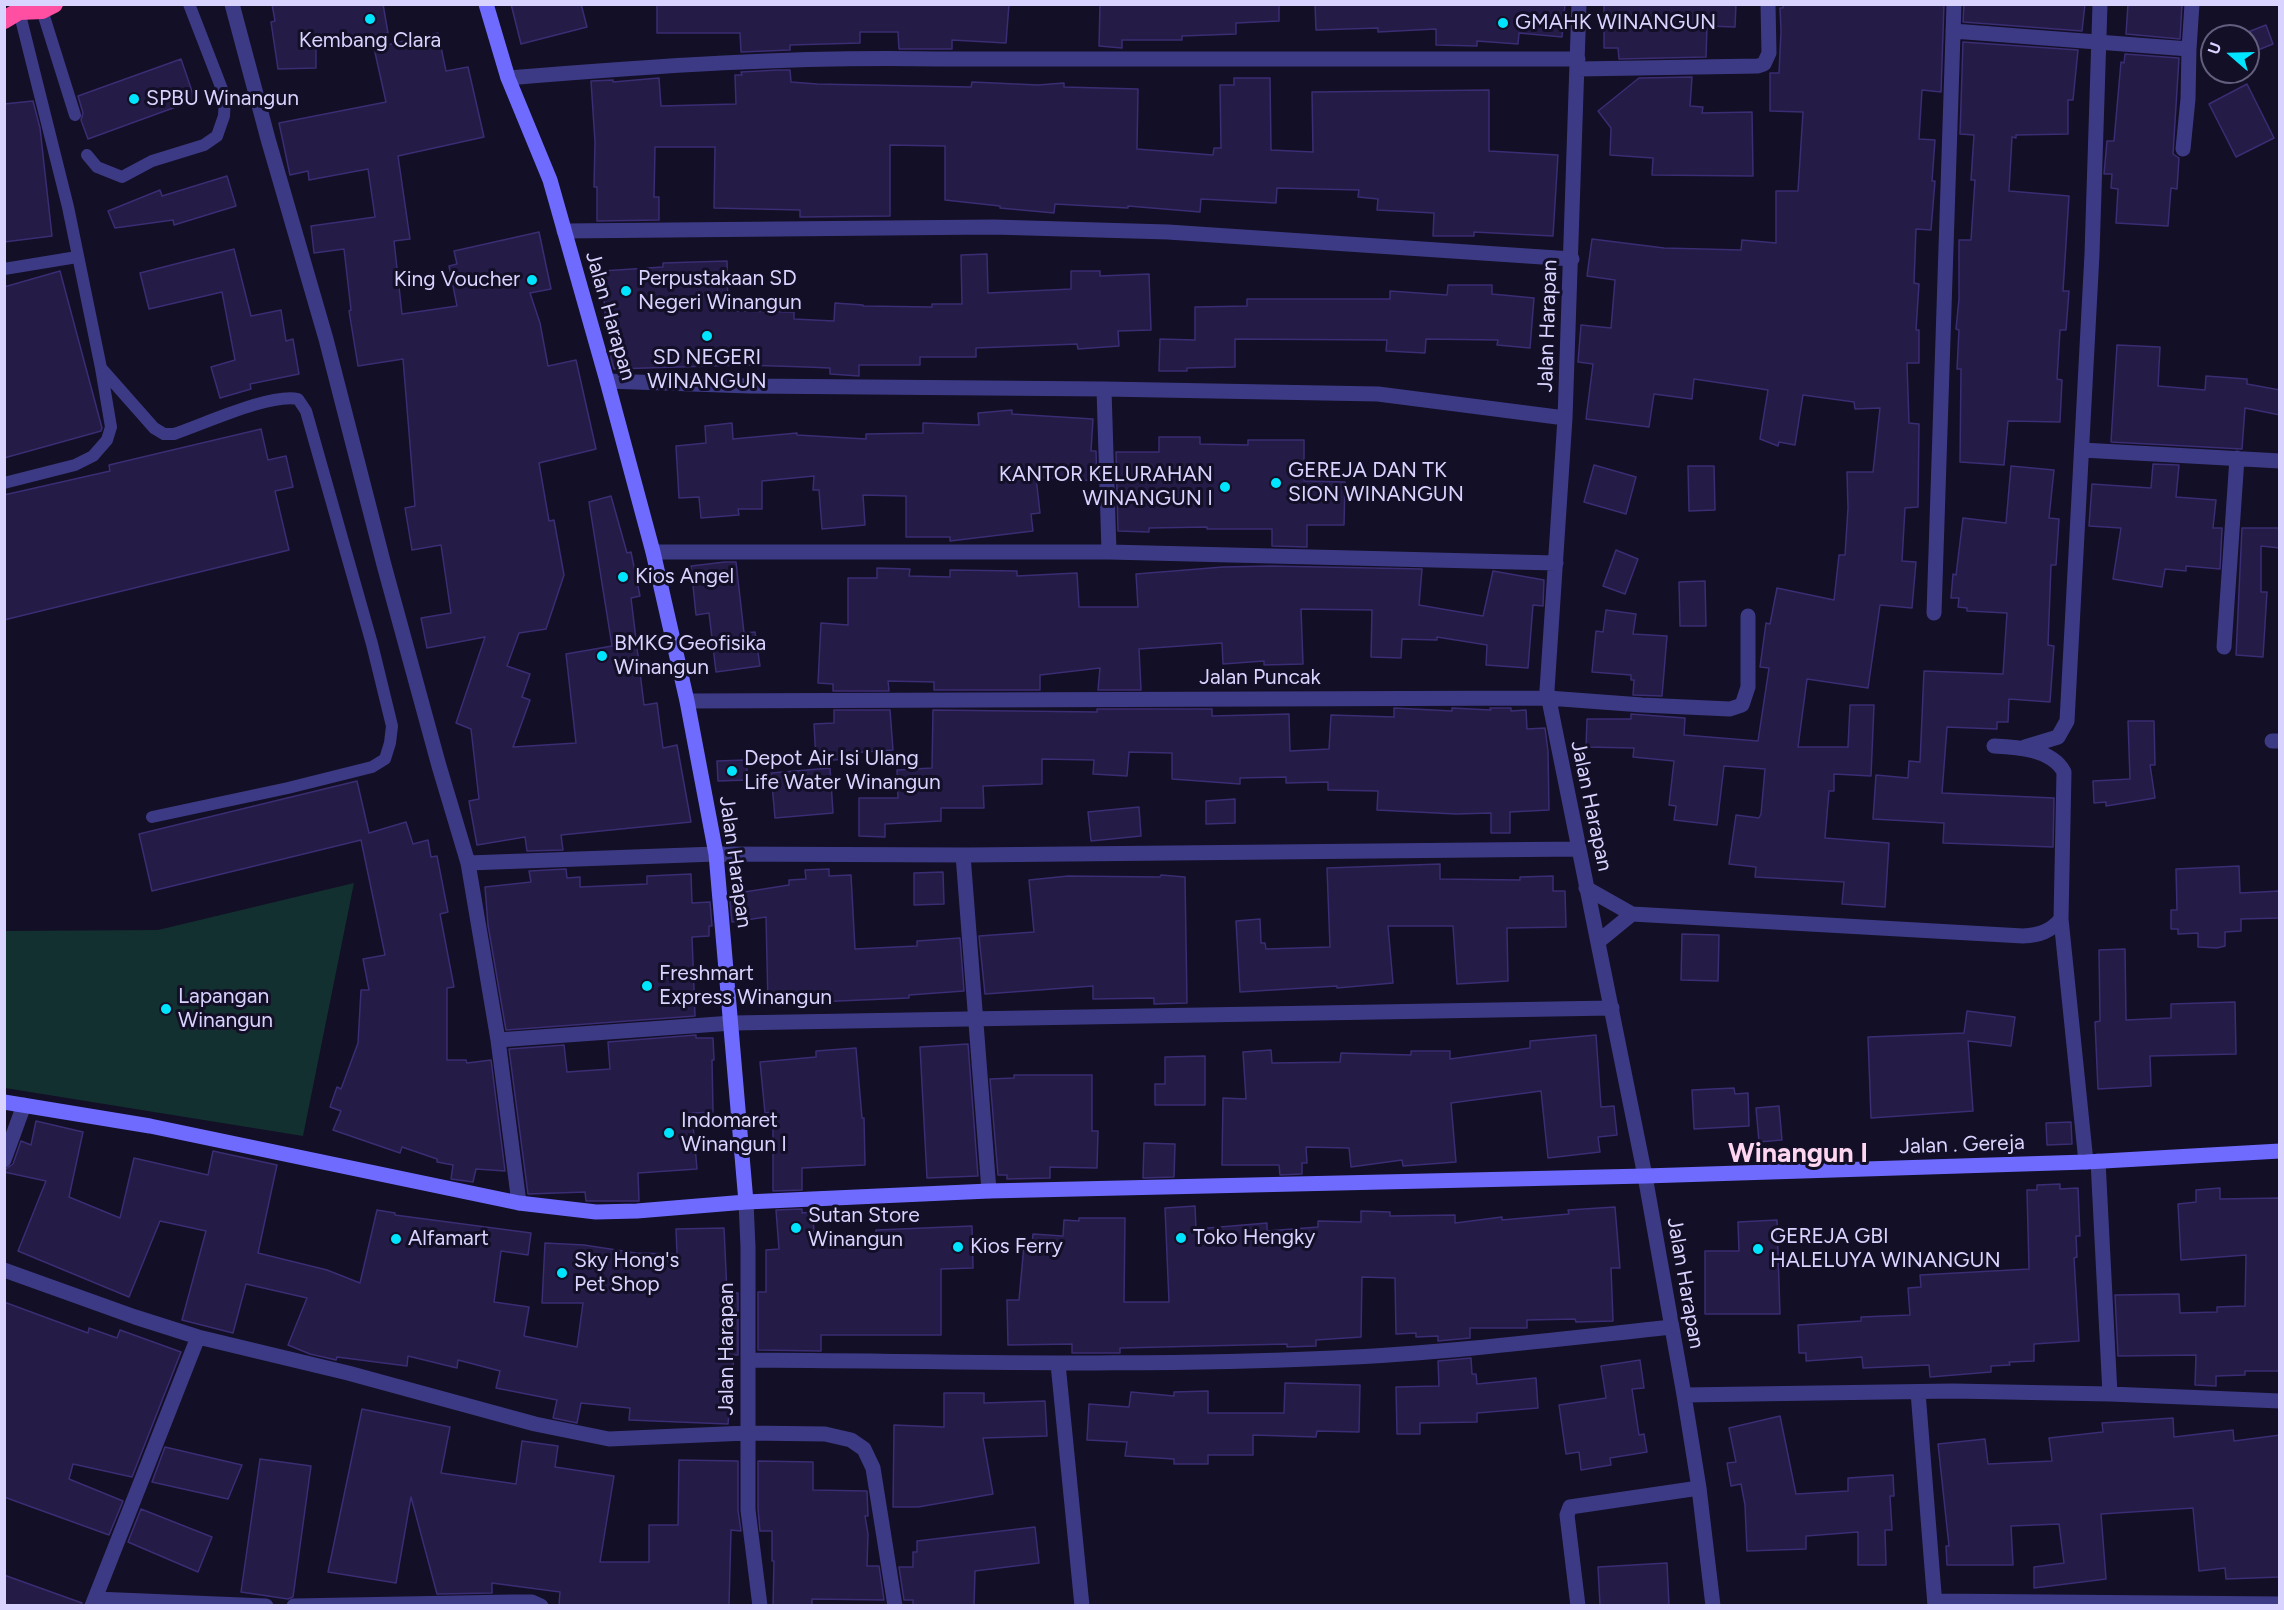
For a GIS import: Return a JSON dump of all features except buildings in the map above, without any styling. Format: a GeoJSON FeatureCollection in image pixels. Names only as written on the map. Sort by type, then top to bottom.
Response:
{"type":"FeatureCollection","features":[{"type":"Feature","properties":{"kind":"highway"},"geometry":{"type":"LineString","coordinates":[[12,15],[48,7]]}},
{"type":"Feature","properties":{"kind":"street"},"geometry":{"type":"LineString","coordinates":[[232,4],[268,139],[327,339],[435,755],[468,863],[498,1040],[519,1203]]}},
{"type":"Feature","properties":{"kind":"street","name":"Jalan Harapan"},"geometry":{"type":"LineString","coordinates":[[486,4],[508,78],[550,180],[607,381],[653,552],[687,701],[716,854],[746,1202],[748,1510],[760,1605]]}},
{"type":"Feature","properties":{"kind":"street","name":"Jalan Harapan"},"geometry":{"type":"LineString","coordinates":[[1579,4],[1565,418],[1547,673],[1548,698],[1645,1176],[1699,1488],[1713,1605]]}},
{"type":"Feature","properties":{"kind":"street"},"geometry":{"type":"LineString","coordinates":[[508,78],[687,64],[861,58],[1758,66],[1764,64],[1769,53],[1768,4]]}},
{"type":"Feature","properties":{"kind":"street"},"geometry":{"type":"LineString","coordinates":[[1934,613],[1954,4]]}},
{"type":"Feature","properties":{"kind":"street"},"geometry":{"type":"LineString","coordinates":[[1994,746],[2025,747],[2058,737],[2067,721],[2092,254],[2100,4]]}},
{"type":"Feature","properties":{"kind":"street"},"geometry":{"type":"LineString","coordinates":[[2183,149],[2188,99],[2192,4]]}},
{"type":"Feature","properties":{"kind":"street"},"geometry":{"type":"LineString","coordinates":[[1953,31],[2189,49]]}},
{"type":"Feature","properties":{"kind":"street"},"geometry":{"type":"LineString","coordinates":[[564,231],[993,227],[1156,231],[1572,259]]}},
{"type":"Feature","properties":{"kind":"street"},"geometry":{"type":"LineString","coordinates":[[607,381],[749,386],[1378,394],[1565,418]]}},
{"type":"Feature","properties":{"kind":"street"},"geometry":{"type":"LineString","coordinates":[[1104,389],[1109,552]]}},
{"type":"Feature","properties":{"kind":"street"},"geometry":{"type":"LineString","coordinates":[[2082,450],[2280,461]]}},
{"type":"Feature","properties":{"kind":"street"},"geometry":{"type":"LineString","coordinates":[[2224,647],[2237,458]]}},
{"type":"Feature","properties":{"kind":"street"},"geometry":{"type":"LineString","coordinates":[[653,552],[1109,552],[1556,563]]}},
{"type":"Feature","properties":{"kind":"street","name":"Jalan Puncak"},"geometry":{"type":"LineString","coordinates":[[687,701],[1548,698],[1663,706],[1737,708],[1742,705],[1748,687],[1748,616]]}},
{"type":"Feature","properties":{"kind":"street"},"geometry":{"type":"LineString","coordinates":[[2025,747],[2060,764],[2064,772],[2061,919],[2092,1162],[2110,1394]]}},
{"type":"Feature","properties":{"kind":"street"},"geometry":{"type":"LineString","coordinates":[[468,863],[716,854],[963,855],[1578,849]]}},
{"type":"Feature","properties":{"kind":"street"},"geometry":{"type":"LineString","coordinates":[[963,855],[989,1191]]}},
{"type":"Feature","properties":{"kind":"street"},"geometry":{"type":"LineString","coordinates":[[1586,888],[1632,914],[2023,936],[2034,936],[2050,930],[2061,919]]}},
{"type":"Feature","properties":{"kind":"street"},"geometry":{"type":"LineString","coordinates":[[1599,941],[1632,914]]}},
{"type":"Feature","properties":{"kind":"street"},"geometry":{"type":"LineString","coordinates":[[498,1040],[732,1023],[1612,1008]]}},
{"type":"Feature","properties":{"kind":"street","name":"Jalan . Gereja"},"geometry":{"type":"LineString","coordinates":[[4,1102],[150,1126],[519,1203],[615,1213],[746,1202],[989,1191],[1645,1176],[2092,1162],[2280,1151]]}},
{"type":"Feature","properties":{"kind":"street"},"geometry":{"type":"LineString","coordinates":[[4,1160],[24,1105]]}},
{"type":"Feature","properties":{"kind":"street"},"geometry":{"type":"LineString","coordinates":[[4,1270],[198,1337],[348,1373],[590,1437],[645,1439],[747,1433],[825,1434],[851,1440],[864,1449],[873,1468],[895,1605]]}},
{"type":"Feature","properties":{"kind":"street"},"geometry":{"type":"LineString","coordinates":[[748,1360],[1058,1364],[1366,1356],[1454,1351],[1671,1327]]}},
{"type":"Feature","properties":{"kind":"street"},"geometry":{"type":"LineString","coordinates":[[198,1337],[94,1602],[266,1605]]}},
{"type":"Feature","properties":{"kind":"street"},"geometry":{"type":"LineString","coordinates":[[1058,1364],[1082,1605]]}},
{"type":"Feature","properties":{"kind":"street"},"geometry":{"type":"LineString","coordinates":[[1918,1392],[1935,1603],[2280,1604]]}},
{"type":"Feature","properties":{"kind":"street"},"geometry":{"type":"LineString","coordinates":[[1684,1395],[1918,1392],[2110,1394],[2280,1401]]}},
{"type":"Feature","properties":{"kind":"street"},"geometry":{"type":"LineString","coordinates":[[1578,1605],[1567,1515],[1570,1507],[1699,1488]]}},
{"type":"Feature","properties":{"kind":"street"},"geometry":{"type":"LineString","coordinates":[[294,1605],[512,1602],[532,1602],[541,1605]]}},
{"type":"Feature","properties":{"kind":"lane"},"geometry":{"type":"LineString","coordinates":[[87,155],[97,167],[122,177],[152,161],[204,145],[217,136],[224,116],[225,97],[189,4]]}},
{"type":"Feature","properties":{"kind":"lane"},"geometry":{"type":"LineString","coordinates":[[48,7],[75,116]]}},
{"type":"Feature","properties":{"kind":"lane"},"geometry":{"type":"LineString","coordinates":[[4,483],[75,465],[93,456],[107,440],[111,427],[68,207],[12,15]]}},
{"type":"Feature","properties":{"kind":"lane"},"geometry":{"type":"LineString","coordinates":[[4,269],[77,257]]}},
{"type":"Feature","properties":{"kind":"lane"},"geometry":{"type":"LineString","coordinates":[[101,368],[154,428],[164,434],[174,434],[261,403],[288,397],[298,399],[306,411],[372,644],[392,726],[385,759],[372,767],[288,788],[152,817]]}},
{"type":"Feature","properties":{"kind":"green space","name":"Lapangan Winangun"},"geometry":{"type":"Polygon","coordinates":[[[354,883],[303,1136],[5,1088],[5,931],[158,930],[354,883]]]}},
{"type":"Feature","properties":{"kind":"place","name":"Kembang Clara"},"geometry":{"type":"Point","coordinates":[370,19]}},
{"type":"Feature","properties":{"kind":"place","name":"GMAHK WINANGUN"},"geometry":{"type":"Point","coordinates":[1503,23]}},
{"type":"Feature","properties":{"kind":"place","name":"SPBU Winangun"},"geometry":{"type":"Point","coordinates":[134,99]}},
{"type":"Feature","properties":{"kind":"place","name":"King Voucher"},"geometry":{"type":"Point","coordinates":[532,280]}},
{"type":"Feature","properties":{"kind":"place","name":"Perpustakaan SD Negeri Winangun"},"geometry":{"type":"Point","coordinates":[626,291]}},
{"type":"Feature","properties":{"kind":"place","name":"SD NEGERI WINANGUN"},"geometry":{"type":"Point","coordinates":[707,336]}},
{"type":"Feature","properties":{"kind":"place","name":"GEREJA DAN TK SION WINANGUN"},"geometry":{"type":"Point","coordinates":[1276,483]}},
{"type":"Feature","properties":{"kind":"place","name":"KANTOR KELURAHAN WINANGUN I"},"geometry":{"type":"Point","coordinates":[1225,487]}},
{"type":"Feature","properties":{"kind":"place","name":"Kios Angel"},"geometry":{"type":"Point","coordinates":[623,577]}},
{"type":"Feature","properties":{"kind":"place","name":"BMKG Geofisika Winangun"},"geometry":{"type":"Point","coordinates":[602,656]}},
{"type":"Feature","properties":{"kind":"place","name":"Depot Air Isi Ulang Life Water Winangun"},"geometry":{"type":"Point","coordinates":[732,771]}},
{"type":"Feature","properties":{"kind":"place","name":"Freshmart Express Winangun"},"geometry":{"type":"Point","coordinates":[647,986]}},
{"type":"Feature","properties":{"kind":"place","name":"Lapangan Winangun"},"geometry":{"type":"Point","coordinates":[166,1009]}},
{"type":"Feature","properties":{"kind":"place","name":"Indomaret Winangun I"},"geometry":{"type":"Point","coordinates":[669,1133]}},
{"type":"Feature","properties":{"kind":"place","name":"Sutan Store Winangun"},"geometry":{"type":"Point","coordinates":[796,1228]}},
{"type":"Feature","properties":{"kind":"place","name":"Toko Hengky"},"geometry":{"type":"Point","coordinates":[1181,1238]}},
{"type":"Feature","properties":{"kind":"place","name":"Alfamart"},"geometry":{"type":"Point","coordinates":[396,1239]}},
{"type":"Feature","properties":{"kind":"place","name":"Kios Ferry"},"geometry":{"type":"Point","coordinates":[958,1247]}},
{"type":"Feature","properties":{"kind":"place","name":"GEREJA GBI HALELUYA WINANGUN"},"geometry":{"type":"Point","coordinates":[1758,1249]}},
{"type":"Feature","properties":{"kind":"place","name":"Sky Hong's Pet Shop"},"geometry":{"type":"Point","coordinates":[562,1273]}},
{"type":"Feature","properties":{"kind":"district","name":"Winangun I"},"geometry":{"type":"Point","coordinates":[1798,1154]}}]}
